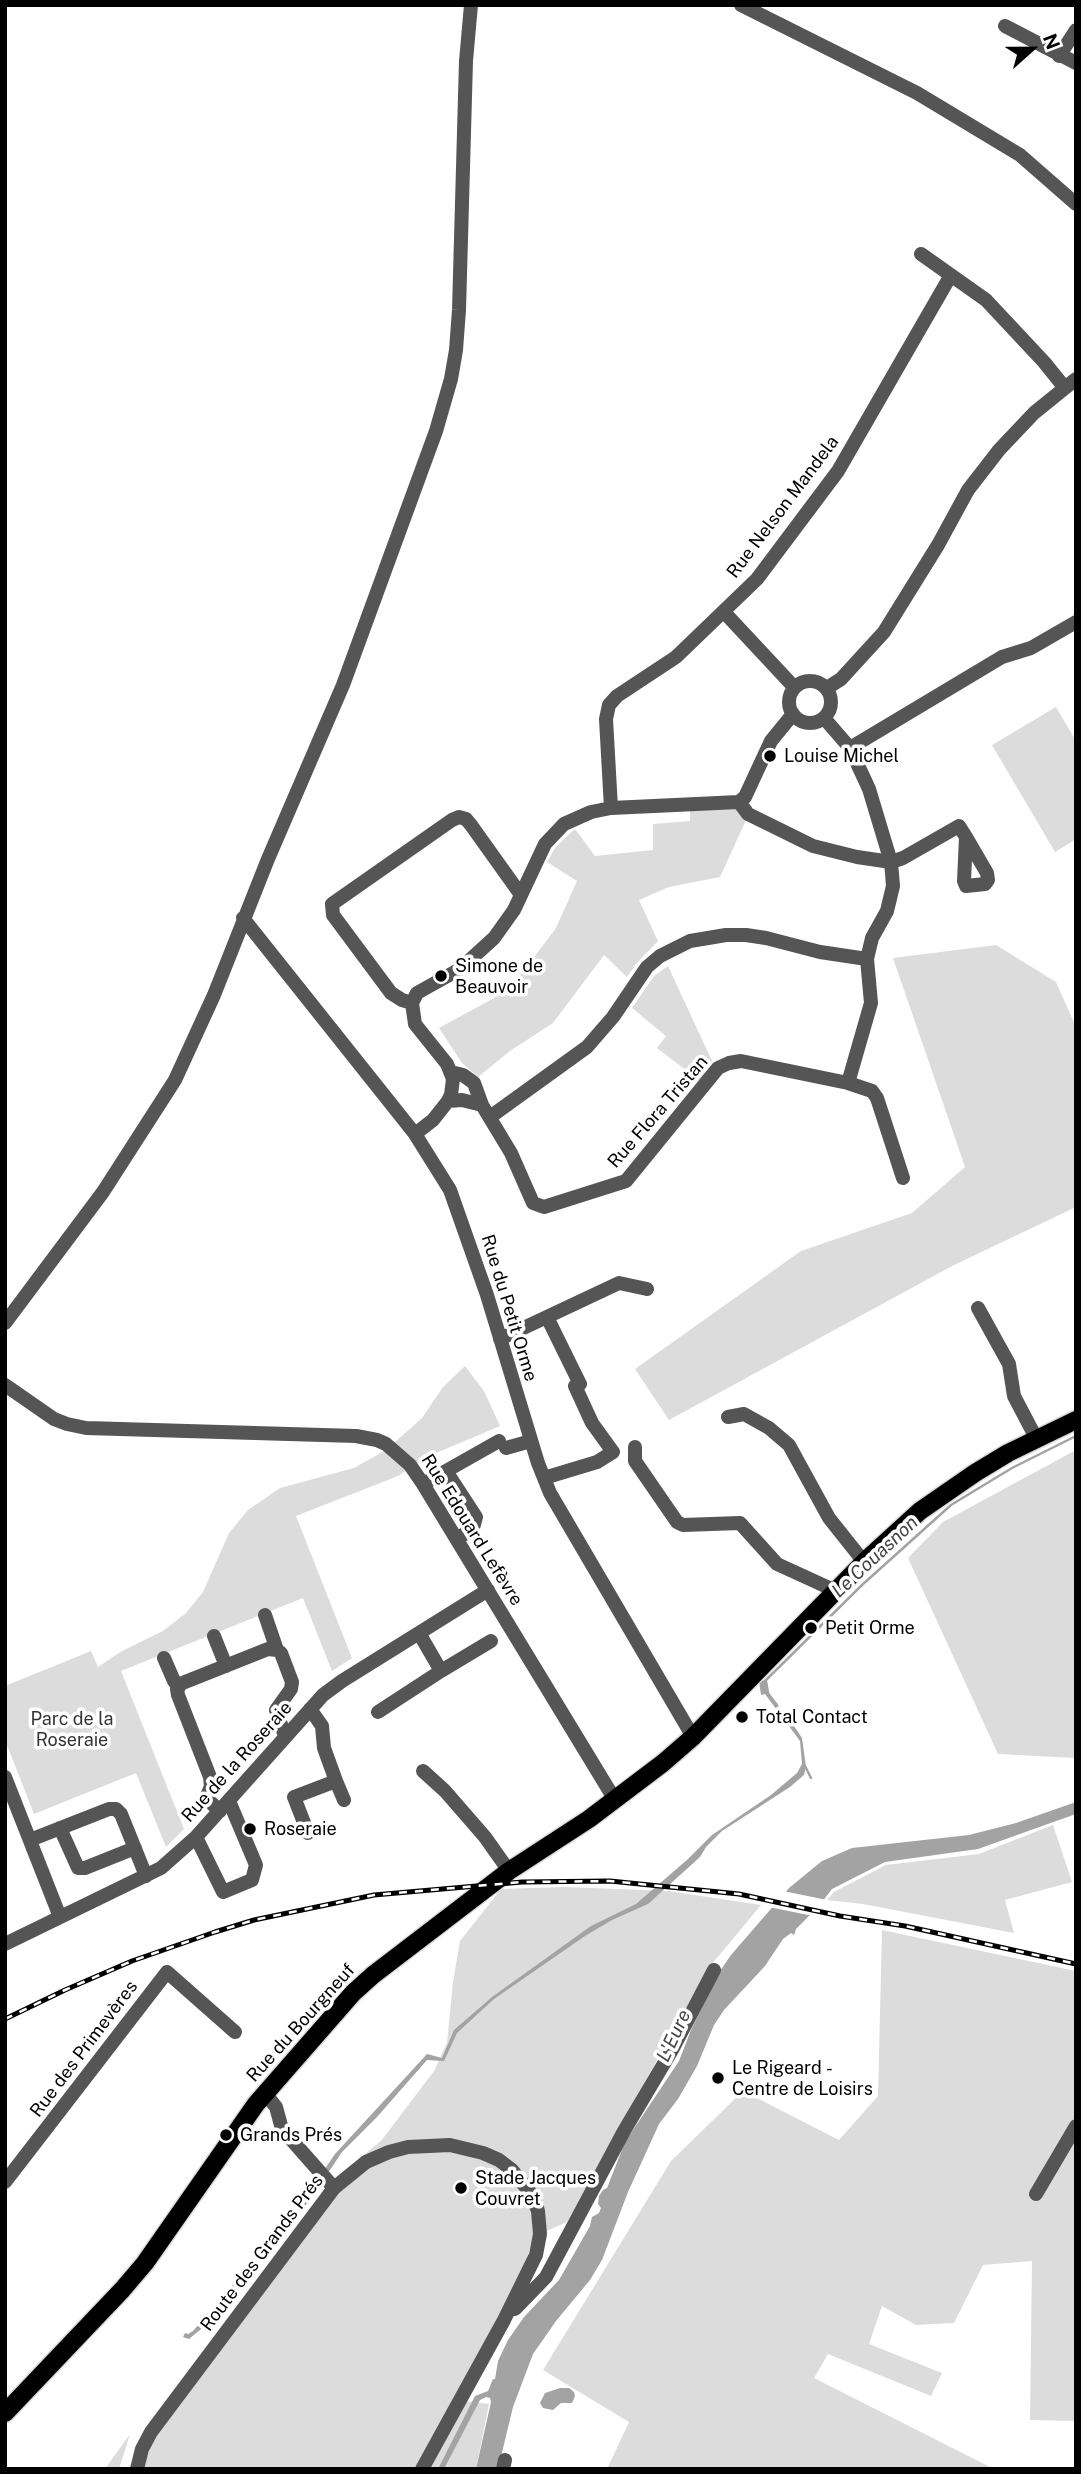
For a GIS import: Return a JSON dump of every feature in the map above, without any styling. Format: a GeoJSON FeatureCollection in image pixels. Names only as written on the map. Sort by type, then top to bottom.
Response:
{"type":"FeatureCollection","features":[{"type":"Feature","properties":{"kind":"main road","name":"Rue du Bourgneuf"},"geometry":{"type":"LineString","coordinates":[[5,2413],[145,2263],[265,2093],[363,1984],[509,1871],[615,1800],[693,1737],[864,1562],[920,1511],[975,1473],[1036,1438],[1076,1420]]}},
{"type":"Feature","properties":{"kind":"street"},"geometry":{"type":"LineString","coordinates":[[7,1316],[103,1192],[175,1080],[214,995],[243,918],[343,685],[436,432],[451,379],[459,310],[464,95],[471,5]]}},
{"type":"Feature","properties":{"kind":"street"},"geometry":{"type":"LineString","coordinates":[[740,5],[917,93],[1020,155],[1076,204]]}},
{"type":"Feature","properties":{"kind":"street"},"geometry":{"type":"LineString","coordinates":[[1004,26],[1076,63]]}},
{"type":"Feature","properties":{"kind":"street"},"geometry":{"type":"LineString","coordinates":[[1059,56],[1076,30]]}},
{"type":"Feature","properties":{"kind":"street"},"geometry":{"type":"LineString","coordinates":[[827,688],[841,679],[884,632],[939,545],[968,490],[999,450],[1034,413],[1070,384],[986,300],[921,254]]}},
{"type":"Feature","properties":{"kind":"street","name":"Rue Nelson Mandela"},"geometry":{"type":"LineString","coordinates":[[611,808],[606,719],[609,705],[617,696],[676,657],[757,579],[838,471],[951,275]]}},
{"type":"Feature","properties":{"kind":"street"},"geometry":{"type":"LineString","coordinates":[[724,612],[794,687]]}},
{"type":"Feature","properties":{"kind":"street"},"geometry":{"type":"LineString","coordinates":[[850,748],[1002,657],[1031,648],[1076,622]]}},
{"type":"Feature","properties":{"kind":"street"},"geometry":{"type":"LineString","coordinates":[[815,681],[827,688],[832,700],[829,713],[824,718],[811,723],[804,722],[793,714],[789,700],[794,687],[800,683],[815,681]]}},
{"type":"Feature","properties":{"kind":"street"},"geometry":{"type":"LineString","coordinates":[[739,802],[751,786],[771,741],[793,714]]}},
{"type":"Feature","properties":{"kind":"street"},"geometry":{"type":"LineString","coordinates":[[824,718],[850,748],[869,789],[891,862],[893,886],[887,911],[872,938],[867,959],[871,1003],[848,1083]]}},
{"type":"Feature","properties":{"kind":"street"},"geometry":{"type":"LineString","coordinates":[[521,895],[471,825],[466,819],[458,817],[331,904],[333,915],[391,993],[412,1003],[423,988],[460,969],[504,926],[521,895],[538,856],[553,834],[576,818],[611,808],[739,802]]}},
{"type":"Feature","properties":{"kind":"street"},"geometry":{"type":"LineString","coordinates":[[739,802],[748,814],[813,846],[857,857],[891,862],[903,858],[958,826],[966,837]]}},
{"type":"Feature","properties":{"kind":"street","name":"Rue du Petit Orme"},"geometry":{"type":"LineString","coordinates":[[243,918],[415,1134],[450,1189],[550,1493],[693,1737]]}},
{"type":"Feature","properties":{"kind":"street"},"geometry":{"type":"LineString","coordinates":[[447,1101],[462,1100],[486,1111],[587,1047],[613,1017],[647,967],[660,956],[690,941],[726,935],[746,935],[820,953],[867,959]]}},
{"type":"Feature","properties":{"kind":"street","name":"Rue Flora Tristan"},"geometry":{"type":"LineString","coordinates":[[412,1003],[415,1024],[452,1072],[463,1075],[474,1083],[486,1111],[511,1153],[533,1203],[544,1207],[626,1181],[707,1079],[729,1062],[741,1061],[848,1083],[872,1091],[877,1098],[903,1178]]}},
{"type":"Feature","properties":{"kind":"street"},"geometry":{"type":"LineString","coordinates":[[415,1134],[432,1120],[447,1101],[453,1087],[452,1072]]}},
{"type":"Feature","properties":{"kind":"street"},"geometry":{"type":"LineString","coordinates":[[500,1339],[619,1283],[647,1289]]}},
{"type":"Feature","properties":{"kind":"street"},"geometry":{"type":"LineString","coordinates":[[978,1308],[1009,1364],[1014,1396],[1036,1438]]}},
{"type":"Feature","properties":{"kind":"street"},"geometry":{"type":"LineString","coordinates":[[544,1478],[597,1462],[612,1452],[592,1423],[575,1386],[580,1384],[547,1317]]}},
{"type":"Feature","properties":{"kind":"street","name":"Rue Edouard Lefèvre"},"geometry":{"type":"LineString","coordinates":[[5,1385],[54,1419],[86,1428],[369,1438],[386,1444],[400,1455],[423,1484],[615,1800]]}},
{"type":"Feature","properties":{"kind":"street"},"geometry":{"type":"LineString","coordinates":[[727,1417],[744,1414],[769,1428],[789,1445],[829,1518],[864,1562]]}},
{"type":"Feature","properties":{"kind":"street"},"geometry":{"type":"LineString","coordinates":[[423,1484],[503,1445],[531,1441]]}},
{"type":"Feature","properties":{"kind":"street"},"geometry":{"type":"LineString","coordinates":[[635,1447],[635,1461],[677,1522],[683,1525],[740,1523],[777,1564],[836,1591]]}},
{"type":"Feature","properties":{"kind":"street"},"geometry":{"type":"LineString","coordinates":[[446,1471],[476,1517],[473,1528],[457,1539]]}},
{"type":"Feature","properties":{"kind":"street","name":"Rue de la Roseraie"},"geometry":{"type":"LineString","coordinates":[[5,1944],[146,1876],[176,1857],[197,1837],[323,1695],[488,1590]]}},
{"type":"Feature","properties":{"kind":"street"},"geometry":{"type":"LineString","coordinates":[[265,1615],[292,1682],[276,1710],[285,1736]]}},
{"type":"Feature","properties":{"kind":"street"},"geometry":{"type":"LineString","coordinates":[[419,1633],[441,1671]]}},
{"type":"Feature","properties":{"kind":"street"},"geometry":{"type":"LineString","coordinates":[[214,1636],[226,1666]]}},
{"type":"Feature","properties":{"kind":"street"},"geometry":{"type":"LineString","coordinates":[[378,1712],[491,1641]]}},
{"type":"Feature","properties":{"kind":"street"},"geometry":{"type":"LineString","coordinates":[[197,1837],[223,1892],[252,1880],[256,1865],[225,1806],[209,1801],[207,1796],[211,1786],[210,1777],[178,1695],[179,1687],[185,1682],[268,1649],[277,1650]]}},
{"type":"Feature","properties":{"kind":"street"},"geometry":{"type":"LineString","coordinates":[[164,1658],[179,1687]]}},
{"type":"Feature","properties":{"kind":"street"},"geometry":{"type":"LineString","coordinates":[[310,1709],[322,1726],[324,1748],[344,1800]]}},
{"type":"Feature","properties":{"kind":"street"},"geometry":{"type":"LineString","coordinates":[[423,1771],[445,1791],[485,1837],[509,1871]]}},
{"type":"Feature","properties":{"kind":"street"},"geometry":{"type":"LineString","coordinates":[[5,1777],[10,1805],[30,1840],[60,1917]]}},
{"type":"Feature","properties":{"kind":"street"},"geometry":{"type":"LineString","coordinates":[[307,1833],[294,1797],[336,1781]]}},
{"type":"Feature","properties":{"kind":"street"},"geometry":{"type":"LineString","coordinates":[[30,1840],[109,1809],[116,1809],[121,1814],[146,1876]]}},
{"type":"Feature","properties":{"kind":"street"},"geometry":{"type":"LineString","coordinates":[[60,1828],[78,1868],[85,1868],[135,1848]]}},
{"type":"Feature","properties":{"kind":"street"},"geometry":{"type":"LineString","coordinates":[[504,2319],[546,2277],[624,2130],[672,2050],[714,1970]]}},
{"type":"Feature","properties":{"kind":"street","name":"Rue des Primevères"},"geometry":{"type":"LineString","coordinates":[[5,2182],[167,1972],[235,2032]]}},
{"type":"Feature","properties":{"kind":"street"},"geometry":{"type":"LineString","coordinates":[[265,2093],[276,2107],[282,2129],[327,2180]]}},
{"type":"Feature","properties":{"kind":"street"},"geometry":{"type":"LineString","coordinates":[[1036,2194],[1076,2126]]}},
{"type":"Feature","properties":{"kind":"street","name":"Route des Grands Prés"},"geometry":{"type":"LineString","coordinates":[[136,2469],[150,2432],[327,2180],[389,2152],[416,2146],[450,2145],[483,2153],[512,2170],[532,2195],[540,2227],[536,2255],[422,2469]]}},
{"type":"Feature","properties":{"kind":"street"},"geometry":{"type":"LineString","coordinates":[[540,2227],[556,2233],[570,2230]]}},
{"type":"Feature","properties":{"kind":"green space"},"geometry":{"type":"Polygon","coordinates":[[[1056,707],[1076,741],[1076,839],[1055,852],[992,745],[1056,707]]]}},
{"type":"Feature","properties":{"kind":"green space"},"geometry":{"type":"Polygon","coordinates":[[[731,806],[740,810],[747,818],[720,877],[669,887],[639,900],[658,941],[627,977],[604,955],[553,1023],[510,1051],[478,1077],[462,1063],[439,1028],[494,998],[522,973],[556,928],[577,881],[547,862],[555,848],[567,836],[575,829],[595,856],[653,850],[653,824],[690,821],[690,810],[731,806]]]}},
{"type":"Feature","properties":{"kind":"green space"},"geometry":{"type":"Polygon","coordinates":[[[996,945],[1056,982],[1076,1027],[1076,1207],[952,1266],[669,1420],[635,1369],[801,1251],[912,1213],[965,1167],[893,958],[996,945]]]}},
{"type":"Feature","properties":{"kind":"green space"},"geometry":{"type":"Polygon","coordinates":[[[668,966],[712,1061],[700,1081],[657,1048],[666,1036],[632,1008],[654,976],[668,966]]]}},
{"type":"Feature","properties":{"kind":"green space","name":"Parc de la Roseraie"},"geometry":{"type":"Polygon","coordinates":[[[465,1366],[484,1391],[500,1426],[429,1456],[398,1476],[296,1516],[352,1658],[332,1671],[303,1598],[121,1671],[184,1829],[166,1847],[136,1773],[34,1814],[5,1740],[5,1686],[91,1651],[98,1667],[122,1651],[163,1631],[186,1613],[203,1592],[229,1533],[248,1510],[280,1488],[354,1468],[386,1450],[422,1418],[443,1387],[465,1366]]]}},
{"type":"Feature","properties":{"kind":"green space"},"geometry":{"type":"Polygon","coordinates":[[[1076,1450],[1076,1758],[998,1754],[908,1558],[943,1522],[1076,1450]]]}},
{"type":"Feature","properties":{"kind":"green space"},"geometry":{"type":"Polygon","coordinates":[[[1053,1825],[1072,1882],[1005,1900],[1014,1933],[863,1904],[827,1900],[834,1892],[886,1865],[979,1854],[1053,1825]]]}},
{"type":"Feature","properties":{"kind":"green space","name":"Stade Jacques Couvret"},"geometry":{"type":"Polygon","coordinates":[[[565,1887],[668,1891],[761,1905],[707,1970],[567,2222],[533,2237],[523,2274],[414,2469],[143,2469],[153,2439],[328,2205],[344,2171],[381,2141],[434,2071],[447,2043],[460,1941],[501,1889],[565,1887]]]}},
{"type":"Feature","properties":{"kind":"green space"},"geometry":{"type":"Polygon","coordinates":[[[882,1930],[1076,1971],[1076,2421],[1030,2420],[1032,2261],[983,2265],[954,2323],[916,2325],[882,2306],[869,2344],[942,2373],[931,2396],[828,2354],[814,2378],[994,2469],[607,2469],[629,2422],[543,2370],[671,2161],[743,2091],[839,2140],[878,2096],[882,1930]]]}},
{"type":"Feature","properties":{"kind":"green space"},"geometry":{"type":"Polygon","coordinates":[[[465,2401],[489,2404],[476,2469],[430,2469],[465,2401]]]}},
{"type":"Feature","properties":{"kind":"green space"},"geometry":{"type":"Polygon","coordinates":[[[130,2434],[119,2469],[105,2469],[130,2434]]]}},
{"type":"Feature","properties":{"kind":"shaded area"},"geometry":{"type":"Polygon","coordinates":[[[767,1680],[770,1697],[802,1738],[806,1767],[804,1775],[722,1831],[700,1857],[648,1904],[585,1936],[494,1999],[457,2033],[444,2061],[427,2060],[342,2152],[310,2200],[200,2330],[189,2339],[183,2337],[185,2333],[193,2331],[269,2243],[320,2181],[335,2154],[427,2054],[442,2058],[454,2030],[492,1997],[591,1926],[636,1904],[712,1835],[771,1795],[797,1773],[802,1764],[800,1741],[765,1694],[761,1695],[759,1681],[767,1680]]]}},
{"type":"Feature","properties":{"kind":"shaded area"},"geometry":{"type":"Polygon","coordinates":[[[1076,1802],[1076,1814],[978,1849],[885,1862],[832,1889],[822,1902],[812,1900],[802,1910],[812,1913],[796,1929],[794,1935],[791,1933],[783,1939],[765,1966],[724,2010],[714,2025],[697,2066],[678,2099],[659,2124],[628,2192],[602,2260],[590,2280],[533,2354],[513,2407],[498,2469],[476,2469],[491,2402],[490,2398],[486,2397],[480,2400],[444,2469],[438,2469],[475,2396],[488,2391],[495,2379],[498,2361],[508,2340],[524,2317],[559,2280],[590,2226],[592,2217],[599,2213],[599,2196],[607,2188],[625,2142],[679,2061],[720,1971],[789,1888],[822,1861],[852,1848],[969,1835],[1016,1823],[1076,1802]]]}},
{"type":"Feature","properties":{"kind":"shaded area"},"geometry":{"type":"Polygon","coordinates":[[[569,2388],[574,2392],[572,2403],[561,2403],[553,2410],[543,2408],[540,2403],[545,2393],[569,2388]]]}},
{"type":"Feature","properties":{"kind":"pier"},"geometry":{"type":"Polygon","coordinates":[[[783,1891],[827,1900],[823,1905],[813,1904],[809,1908],[815,1911],[813,1916],[769,1907],[783,1891]]]}},
{"type":"Feature","properties":{"kind":"waterway","name":"Le Couasnon"},"geometry":{"type":"LineString","coordinates":[[765,1684],[862,1585],[951,1505],[1012,1468],[1076,1436]]}},
{"type":"Feature","properties":{"kind":"waterway","name":"Le Couasnon"},"geometry":{"type":"LineString","coordinates":[[766,1691],[777,1705]]}},
{"type":"Feature","properties":{"kind":"waterway","name":"Le Couasnon"},"geometry":{"type":"LineString","coordinates":[[805,1766],[811,1778]]}},
{"type":"Feature","properties":{"kind":"railway"},"geometry":{"type":"LineString","coordinates":[[5,2019],[132,1961],[254,1920],[374,1895],[522,1882],[610,1881],[739,1894],[840,1916],[905,1926],[1076,1964]]}},
{"type":"Feature","properties":{"kind":"place","name":"Louise Michel"},"geometry":{"type":"Point","coordinates":[770,756]}},
{"type":"Feature","properties":{"kind":"place","name":"Simone de Beauvoir"},"geometry":{"type":"Point","coordinates":[441,976]}},
{"type":"Feature","properties":{"kind":"place","name":"Petit Orme"},"geometry":{"type":"Point","coordinates":[811,1628]}},
{"type":"Feature","properties":{"kind":"place","name":"Total Contact"},"geometry":{"type":"Point","coordinates":[742,1717]}},
{"type":"Feature","properties":{"kind":"place","name":"Roseraie"},"geometry":{"type":"Point","coordinates":[250,1829]}},
{"type":"Feature","properties":{"kind":"place","name":"Le Rigeard - Centre de Loisirs"},"geometry":{"type":"Point","coordinates":[718,2078]}},
{"type":"Feature","properties":{"kind":"place","name":"Grands Prés"},"geometry":{"type":"Point","coordinates":[226,2135]}},
{"type":"Feature","properties":{"kind":"place","name":"Stade Jacques Couvret"},"geometry":{"type":"Point","coordinates":[461,2188]}},
{"type":"Feature","properties":{"kind":"water label","name":"L'Eure"},"geometry":{"type":"Point","coordinates":[674,2036]}}]}
